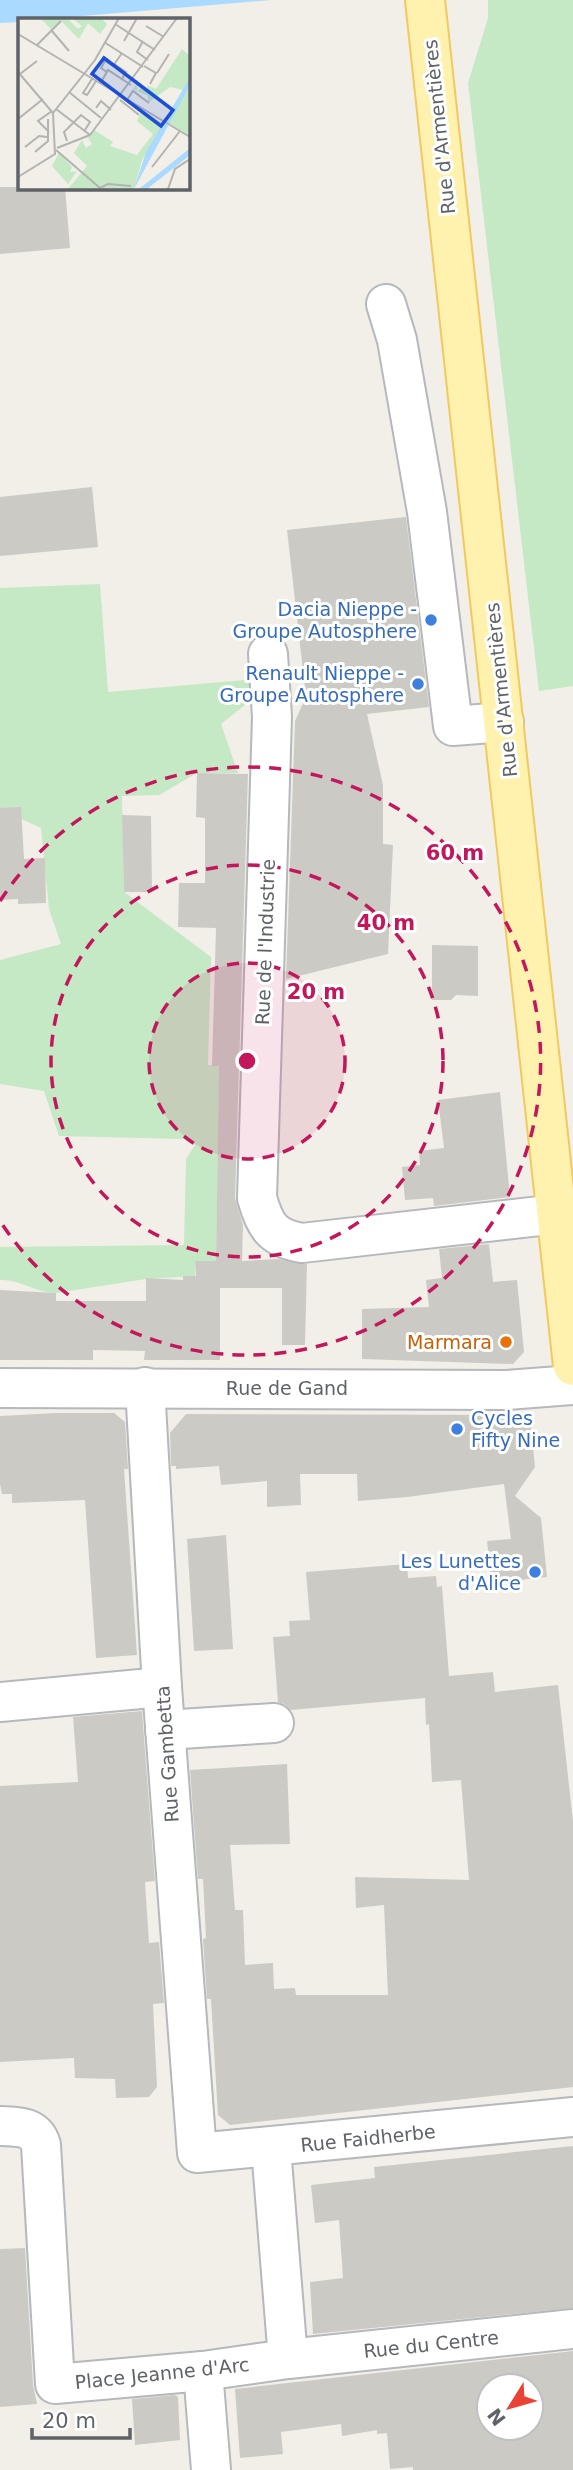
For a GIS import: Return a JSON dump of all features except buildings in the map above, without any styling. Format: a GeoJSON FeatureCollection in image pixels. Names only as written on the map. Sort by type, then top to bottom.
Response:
{"type":"FeatureCollection","features":[{"type":"Feature","properties":{"kind":"main road","name":"Rue d'Armentières"},"geometry":{"type":"LineString","coordinates":[[426,8],[573,1366]]}},
{"type":"Feature","properties":{"kind":"street"},"geometry":{"type":"LineString","coordinates":[[386,304],[397,340],[427,512],[453,726],[504,722]]}},
{"type":"Feature","properties":{"kind":"street","name":"Rue de l'Industrie"},"geometry":{"type":"LineString","coordinates":[[268,654],[272,717],[257,1198],[262,1216],[269,1228],[279,1237],[302,1243],[557,1214]]}},
{"type":"Feature","properties":{"kind":"street","name":"Rue de Gand"},"geometry":{"type":"LineString","coordinates":[[0,1388],[506,1390],[573,1385]]}},
{"type":"Feature","properties":{"kind":"street","name":"Rue Gambetta"},"geometry":{"type":"LineString","coordinates":[[145,1387],[162,1687],[194,2120]]}},
{"type":"Feature","properties":{"kind":"street"},"geometry":{"type":"LineString","coordinates":[[0,1702],[162,1687]]}},
{"type":"Feature","properties":{"kind":"street"},"geometry":{"type":"LineString","coordinates":[[165,1730],[274,1723]]}},
{"type":"Feature","properties":{"kind":"street","name":"Rue Faidherbe"},"geometry":{"type":"LineString","coordinates":[[194,2120],[197,2154],[573,2117]]}},
{"type":"Feature","properties":{"kind":"street","name":"Place Jeanne d'Arc"},"geometry":{"type":"LineString","coordinates":[[0,2126],[20,2127],[33,2132],[39,2138],[55,2384],[203,2371],[288,2359]]}},
{"type":"Feature","properties":{"kind":"street"},"geometry":{"type":"LineString","coordinates":[[271,2148],[288,2359]]}},
{"type":"Feature","properties":{"kind":"street","name":"Rue du Centre"},"geometry":{"type":"LineString","coordinates":[[288,2359],[573,2329]]}},
{"type":"Feature","properties":{"kind":"street"},"geometry":{"type":"LineString","coordinates":[[203,2371],[211,2470]]}},
{"type":"Feature","properties":{"kind":"green space"},"geometry":{"type":"Polygon","coordinates":[[[488,0],[573,0],[573,686],[539,691],[468,83],[488,18],[488,0]]]}},
{"type":"Feature","properties":{"kind":"green space"},"geometry":{"type":"Polygon","coordinates":[[[100,584],[108,692],[257,679],[250,701],[221,724],[238,773],[197,773],[159,795],[122,796],[124,892],[211,957],[208,1065],[221,1065],[216,1261],[195,1261],[195,1276],[146,1279],[56,1293],[0,1280],[0,1247],[184,1245],[186,1159],[195,1145],[184,1139],[59,1136],[44,1091],[0,1084],[0,960],[61,944],[49,909],[41,828],[0,809],[0,588],[100,584]]]}},
{"type":"Feature","properties":{"kind":"water"},"geometry":{"type":"Polygon","coordinates":[[[0,0],[271,0],[59,18],[18,18],[18,22],[0,23],[0,0]]]}},
{"type":"Feature","properties":{"kind":"place","name":"Dacia Nieppe - Groupe Autosphere"},"geometry":{"type":"Point","coordinates":[431,620]}},
{"type":"Feature","properties":{"kind":"place","name":"Renault Nieppe - Groupe Autosphere"},"geometry":{"type":"Point","coordinates":[418,684]}},
{"type":"Feature","properties":{"kind":"place","name":"Marmara"},"geometry":{"type":"Point","coordinates":[506,1342]}},
{"type":"Feature","properties":{"kind":"place","name":"Cycles Fifty Nine"},"geometry":{"type":"Point","coordinates":[457,1429]}},
{"type":"Feature","properties":{"kind":"place","name":"Les Lunettes d'Alice"},"geometry":{"type":"Point","coordinates":[535,1572]}}]}
